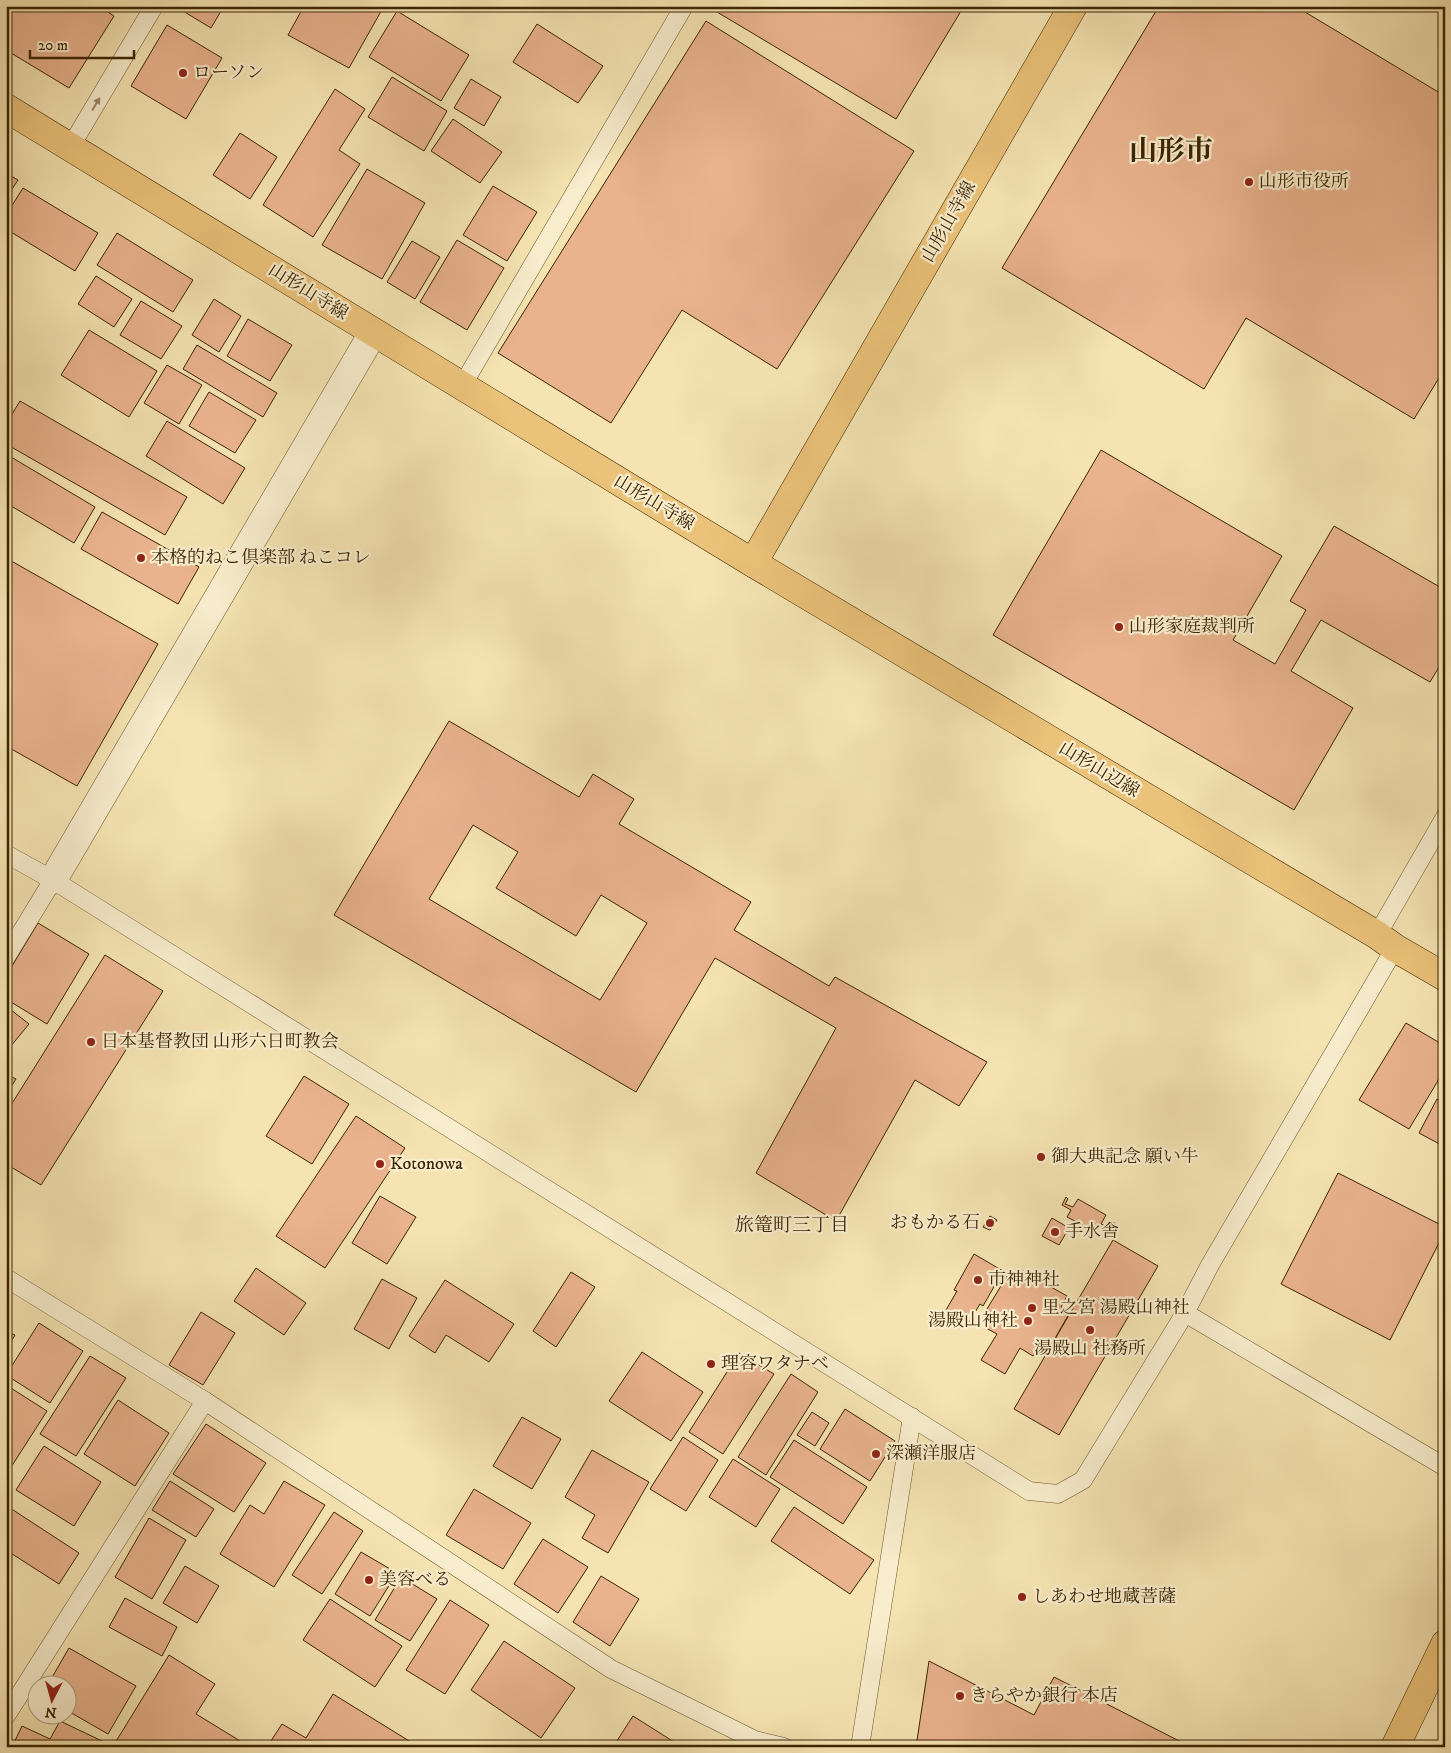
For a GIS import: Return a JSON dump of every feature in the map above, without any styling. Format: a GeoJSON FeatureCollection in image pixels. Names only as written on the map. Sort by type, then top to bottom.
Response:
{"type":"FeatureCollection","features":[{"type":"Feature","properties":{"kind":"main road","name":"山形山寺線"},"geometry":{"type":"LineString","coordinates":[[6,108],[753,563],[1073,6]]}},
{"type":"Feature","properties":{"kind":"main road","name":"山形山辺線"},"geometry":{"type":"LineString","coordinates":[[753,563],[1445,977]]}},
{"type":"Feature","properties":{"kind":"main road"},"geometry":{"type":"LineString","coordinates":[[1395,1747],[1445,1644]]}},
{"type":"Feature","properties":{"kind":"street"},"geometry":{"type":"LineString","coordinates":[[53,880],[373,332]]}},
{"type":"Feature","properties":{"kind":"lane"},"geometry":{"type":"LineString","coordinates":[[70,146],[154,6]]}},
{"type":"Feature","properties":{"kind":"lane"},"geometry":{"type":"LineString","coordinates":[[462,386],[684,6]]}},
{"type":"Feature","properties":{"kind":"lane"},"geometry":{"type":"LineString","coordinates":[[6,854],[53,880],[1030,1491],[1058,1494],[1083,1480],[1184,1313],[1386,941],[1445,817]]}},
{"type":"Feature","properties":{"kind":"lane"},"geometry":{"type":"LineString","coordinates":[[6,957],[53,880]]}},
{"type":"Feature","properties":{"kind":"lane"},"geometry":{"type":"LineString","coordinates":[[6,1278],[205,1401],[611,1669],[755,1740],[784,1747]]}},
{"type":"Feature","properties":{"kind":"lane"},"geometry":{"type":"LineString","coordinates":[[1184,1313],[1445,1467]]}},
{"type":"Feature","properties":{"kind":"lane"},"geometry":{"type":"LineString","coordinates":[[6,1716],[205,1401]]}},
{"type":"Feature","properties":{"kind":"lane"},"geometry":{"type":"LineString","coordinates":[[860,1747],[912,1417]]}},
{"type":"Feature","properties":{"kind":"building"},"geometry":{"type":"Polygon","coordinates":[[[6,6],[99,6],[114,16],[69,88],[6,50],[6,6]]]}},
{"type":"Feature","properties":{"kind":"building"},"geometry":{"type":"Polygon","coordinates":[[[179,6],[224,6],[211,28],[178,8],[179,6]]]}},
{"type":"Feature","properties":{"kind":"building"},"geometry":{"type":"Polygon","coordinates":[[[304,6],[384,6],[349,68],[288,35],[304,6]]]}},
{"type":"Feature","properties":{"kind":"building"},"geometry":{"type":"Polygon","coordinates":[[[714,6],[964,6],[896,119],[712,9],[714,6]]]}},
{"type":"Feature","properties":{"kind":"building","name":"山形市役所"},"geometry":{"type":"Polygon","coordinates":[[[1159,6],[1295,6],[1445,96],[1445,368],[1414,419],[1246,318],[1204,389],[1002,268],[1159,6]]]}},
{"type":"Feature","properties":{"kind":"building"},"geometry":{"type":"Polygon","coordinates":[[[397,11],[469,55],[441,101],[369,57],[397,11]]]}},
{"type":"Feature","properties":{"kind":"building"},"geometry":{"type":"Polygon","coordinates":[[[706,21],[914,151],[777,369],[682,310],[611,423],[498,353],[706,21]]]}},
{"type":"Feature","properties":{"kind":"building"},"geometry":{"type":"Polygon","coordinates":[[[537,24],[603,66],[578,103],[513,62],[537,24]]]}},
{"type":"Feature","properties":{"kind":"building"},"geometry":{"type":"Polygon","coordinates":[[[167,25],[222,58],[186,119],[131,86],[167,25]]]}},
{"type":"Feature","properties":{"kind":"building"},"geometry":{"type":"Polygon","coordinates":[[[392,77],[447,111],[424,151],[368,117],[392,77]]]}},
{"type":"Feature","properties":{"kind":"building"},"geometry":{"type":"Polygon","coordinates":[[[471,79],[501,97],[484,126],[454,108],[471,79]]]}},
{"type":"Feature","properties":{"kind":"building"},"geometry":{"type":"Polygon","coordinates":[[[335,89],[365,109],[339,150],[360,164],[313,237],[263,205],[335,89]]]}},
{"type":"Feature","properties":{"kind":"building"},"geometry":{"type":"Polygon","coordinates":[[[453,119],[502,152],[480,183],[431,151],[453,119]]]}},
{"type":"Feature","properties":{"kind":"building"},"geometry":{"type":"Polygon","coordinates":[[[240,133],[277,157],[250,199],[213,175],[240,133]]]}},
{"type":"Feature","properties":{"kind":"building"},"geometry":{"type":"Polygon","coordinates":[[[367,169],[425,203],[382,279],[322,245],[367,169]]]}},
{"type":"Feature","properties":{"kind":"building"},"geometry":{"type":"Polygon","coordinates":[[[6,173],[18,180],[6,198],[6,173]]]}},
{"type":"Feature","properties":{"kind":"building"},"geometry":{"type":"Polygon","coordinates":[[[493,186],[537,212],[507,261],[463,235],[493,186]]]}},
{"type":"Feature","properties":{"kind":"building"},"geometry":{"type":"Polygon","coordinates":[[[23,188],[98,233],[75,271],[6,229],[6,215],[23,188]]]}},
{"type":"Feature","properties":{"kind":"building"},"geometry":{"type":"Polygon","coordinates":[[[117,233],[193,280],[173,312],[97,265],[117,233]]]}},
{"type":"Feature","properties":{"kind":"building"},"geometry":{"type":"Polygon","coordinates":[[[457,240],[504,268],[467,330],[420,302],[457,240]]]}},
{"type":"Feature","properties":{"kind":"building"},"geometry":{"type":"Polygon","coordinates":[[[412,241],[440,257],[415,299],[387,282],[412,241]]]}},
{"type":"Feature","properties":{"kind":"building"},"geometry":{"type":"Polygon","coordinates":[[[96,276],[132,299],[114,327],[78,304],[96,276]]]}},
{"type":"Feature","properties":{"kind":"building"},"geometry":{"type":"Polygon","coordinates":[[[214,299],[241,316],[219,352],[192,335],[214,299]]]}},
{"type":"Feature","properties":{"kind":"building"},"geometry":{"type":"Polygon","coordinates":[[[141,301],[182,326],[161,359],[120,335],[141,301]]]}},
{"type":"Feature","properties":{"kind":"building"},"geometry":{"type":"Polygon","coordinates":[[[248,319],[292,345],[270,381],[227,356],[248,319]]]}},
{"type":"Feature","properties":{"kind":"building"},"geometry":{"type":"Polygon","coordinates":[[[89,330],[157,371],[129,417],[61,375],[89,330]]]}},
{"type":"Feature","properties":{"kind":"building"},"geometry":{"type":"Polygon","coordinates":[[[197,345],[277,393],[263,417],[183,369],[197,345]]]}},
{"type":"Feature","properties":{"kind":"building"},"geometry":{"type":"Polygon","coordinates":[[[167,365],[202,385],[179,424],[144,403],[167,365]]]}},
{"type":"Feature","properties":{"kind":"building"},"geometry":{"type":"Polygon","coordinates":[[[209,392],[256,420],[235,453],[189,426],[209,392]]]}},
{"type":"Feature","properties":{"kind":"building"},"geometry":{"type":"Polygon","coordinates":[[[20,401],[187,497],[165,535],[6,444],[6,424],[20,401]]]}},
{"type":"Feature","properties":{"kind":"building"},"geometry":{"type":"Polygon","coordinates":[[[167,421],[245,468],[223,504],[146,456],[167,421]]]}},
{"type":"Feature","properties":{"kind":"building","name":"山形家庭裁判所"},"geometry":{"type":"Polygon","coordinates":[[[1101,450],[1282,556],[1233,640],[1275,664],[1306,610],[1290,601],[1334,526],[1445,590],[1445,657],[1430,682],[1321,620],[1291,671],[1353,708],[1294,810],[993,635],[1101,450]]]}},
{"type":"Feature","properties":{"kind":"building"},"geometry":{"type":"Polygon","coordinates":[[[6,454],[95,507],[74,543],[6,503],[6,454]]]}},
{"type":"Feature","properties":{"kind":"building"},"geometry":{"type":"Polygon","coordinates":[[[102,512],[199,567],[178,604],[81,549],[102,512]]]}},
{"type":"Feature","properties":{"kind":"building"},"geometry":{"type":"Polygon","coordinates":[[[6,558],[158,644],[77,786],[6,746],[6,558]]]}},
{"type":"Feature","properties":{"kind":"building"},"geometry":{"type":"Polygon","coordinates":[[[449,721],[579,797],[593,774],[634,799],[619,824],[751,902],[734,930],[829,986],[835,977],[987,1062],[959,1106],[915,1080],[836,1221],[756,1173],[836,1028],[715,958],[636,1092],[334,915],[449,721]],[[473,825],[429,899],[600,1000],[647,923],[601,895],[576,936],[496,888],[518,852],[473,825]]]}},
{"type":"Feature","properties":{"kind":"building"},"geometry":{"type":"Polygon","coordinates":[[[38,923],[89,954],[47,1024],[6,999],[6,976],[38,923]]]}},
{"type":"Feature","properties":{"kind":"building"},"geometry":{"type":"Polygon","coordinates":[[[105,955],[163,991],[41,1185],[6,1164],[6,1113],[105,955]]]}},
{"type":"Feature","properties":{"kind":"building"},"geometry":{"type":"Polygon","coordinates":[[[6,1006],[29,1024],[6,1052],[6,1006]]]}},
{"type":"Feature","properties":{"kind":"building"},"geometry":{"type":"Polygon","coordinates":[[[1406,1023],[1445,1046],[1445,1069],[1409,1129],[1359,1100],[1406,1023]]]}},
{"type":"Feature","properties":{"kind":"building"},"geometry":{"type":"Polygon","coordinates":[[[6,1074],[16,1079],[6,1095],[6,1074]]]}},
{"type":"Feature","properties":{"kind":"building"},"geometry":{"type":"Polygon","coordinates":[[[304,1076],[349,1104],[312,1164],[266,1136],[304,1076]]]}},
{"type":"Feature","properties":{"kind":"building"},"geometry":{"type":"Polygon","coordinates":[[[1437,1099],[1445,1104],[1445,1147],[1419,1133],[1437,1099]]]}},
{"type":"Feature","properties":{"kind":"building"},"geometry":{"type":"Polygon","coordinates":[[[356,1116],[405,1148],[325,1268],[276,1236],[356,1116]]]}},
{"type":"Feature","properties":{"kind":"building"},"geometry":{"type":"Polygon","coordinates":[[[1338,1173],[1445,1227],[1445,1231],[1390,1340],[1281,1284],[1338,1173]]]}},
{"type":"Feature","properties":{"kind":"building"},"geometry":{"type":"Polygon","coordinates":[[[380,1196],[416,1217],[387,1264],[352,1243],[380,1196]]]}},
{"type":"Feature","properties":{"kind":"building"},"geometry":{"type":"Polygon","coordinates":[[[1066,1197],[1068,1199],[1065,1204],[1073,1207],[1078,1199],[1106,1215],[1101,1224],[1110,1228],[1112,1223],[1115,1223],[1110,1232],[1100,1226],[1096,1232],[1067,1217],[1071,1210],[1062,1205],[1066,1197]]]}},
{"type":"Feature","properties":{"kind":"building"},"geometry":{"type":"Polygon","coordinates":[[[990,1216],[997,1220],[990,1230],[983,1227],[990,1216]]]}},
{"type":"Feature","properties":{"kind":"building","name":"手水舎"},"geometry":{"type":"Polygon","coordinates":[[[1052,1218],[1069,1228],[1059,1245],[1042,1236],[1052,1218]]]}},
{"type":"Feature","properties":{"kind":"building","name":"湯殿山 社務所"},"geometry":{"type":"Polygon","coordinates":[[[1113,1240],[1158,1266],[1059,1435],[1014,1409],[1113,1240]]]}},
{"type":"Feature","properties":{"kind":"building","name":"市神神社"},"geometry":{"type":"Polygon","coordinates":[[[974,1254],[1003,1271],[983,1306],[980,1304],[969,1322],[946,1310],[957,1291],[954,1290],[974,1254]]]}},
{"type":"Feature","properties":{"kind":"building"},"geometry":{"type":"Polygon","coordinates":[[[256,1268],[306,1303],[284,1335],[234,1301],[256,1268]]]}},
{"type":"Feature","properties":{"kind":"building","name":"湯殿山神社"},"geometry":{"type":"Polygon","coordinates":[[[1021,1270],[1067,1296],[1061,1307],[1070,1312],[1050,1347],[1042,1342],[1033,1356],[1020,1348],[1005,1374],[981,1360],[997,1334],[986,1328],[994,1314],[987,1309],[1007,1276],[1014,1281],[1021,1270]]]}},
{"type":"Feature","properties":{"kind":"building"},"geometry":{"type":"Polygon","coordinates":[[[571,1272],[595,1287],[556,1347],[533,1331],[571,1272]]]}},
{"type":"Feature","properties":{"kind":"building"},"geometry":{"type":"Polygon","coordinates":[[[382,1279],[417,1298],[389,1349],[354,1329],[382,1279]]]}},
{"type":"Feature","properties":{"kind":"building"},"geometry":{"type":"Polygon","coordinates":[[[445,1280],[514,1324],[489,1362],[446,1335],[435,1353],[409,1336],[445,1280]]]}},
{"type":"Feature","properties":{"kind":"building"},"geometry":{"type":"Polygon","coordinates":[[[201,1312],[235,1333],[203,1385],[169,1365],[201,1312]]]}},
{"type":"Feature","properties":{"kind":"building"},"geometry":{"type":"Polygon","coordinates":[[[39,1323],[83,1351],[50,1403],[6,1375],[39,1323]]]}},
{"type":"Feature","properties":{"kind":"building"},"geometry":{"type":"Polygon","coordinates":[[[6,1331],[15,1335],[6,1350],[6,1331]]]}},
{"type":"Feature","properties":{"kind":"building"},"geometry":{"type":"Polygon","coordinates":[[[642,1352],[703,1392],[671,1441],[609,1401],[642,1352]]]}},
{"type":"Feature","properties":{"kind":"building"},"geometry":{"type":"Polygon","coordinates":[[[739,1353],[774,1374],[723,1454],[689,1432],[739,1353]]]}},
{"type":"Feature","properties":{"kind":"building"},"geometry":{"type":"Polygon","coordinates":[[[90,1356],[126,1378],[76,1456],[40,1434],[90,1356]]]}},
{"type":"Feature","properties":{"kind":"building"},"geometry":{"type":"Polygon","coordinates":[[[791,1374],[818,1392],[766,1475],[738,1457],[791,1374]]]}},
{"type":"Feature","properties":{"kind":"building"},"geometry":{"type":"Polygon","coordinates":[[[6,1385],[47,1411],[6,1475],[6,1385]]]}},
{"type":"Feature","properties":{"kind":"building"},"geometry":{"type":"Polygon","coordinates":[[[118,1400],[169,1433],[135,1486],[84,1454],[118,1400]]]}},
{"type":"Feature","properties":{"kind":"building"},"geometry":{"type":"Polygon","coordinates":[[[845,1409],[895,1441],[870,1481],[820,1449],[845,1409]]]}},
{"type":"Feature","properties":{"kind":"building"},"geometry":{"type":"Polygon","coordinates":[[[812,1412],[829,1423],[815,1446],[797,1435],[812,1412]]]}},
{"type":"Feature","properties":{"kind":"building"},"geometry":{"type":"Polygon","coordinates":[[[522,1417],[561,1439],[532,1489],[493,1466],[522,1417]]]}},
{"type":"Feature","properties":{"kind":"building"},"geometry":{"type":"Polygon","coordinates":[[[206,1424],[266,1463],[234,1512],[173,1474],[206,1424]]]}},
{"type":"Feature","properties":{"kind":"building"},"geometry":{"type":"Polygon","coordinates":[[[683,1437],[718,1460],[686,1511],[650,1489],[683,1437]]]}},
{"type":"Feature","properties":{"kind":"building"},"geometry":{"type":"Polygon","coordinates":[[[794,1440],[867,1487],[843,1524],[770,1477],[794,1440]]]}},
{"type":"Feature","properties":{"kind":"building"},"geometry":{"type":"Polygon","coordinates":[[[44,1446],[101,1482],[74,1526],[16,1490],[44,1446]]]}},
{"type":"Feature","properties":{"kind":"building"},"geometry":{"type":"Polygon","coordinates":[[[592,1450],[649,1482],[608,1553],[582,1538],[595,1515],[565,1497],[592,1450]]]}},
{"type":"Feature","properties":{"kind":"building"},"geometry":{"type":"Polygon","coordinates":[[[733,1459],[780,1489],[756,1527],[709,1497],[733,1459]]]}},
{"type":"Feature","properties":{"kind":"building"},"geometry":{"type":"Polygon","coordinates":[[[170,1481],[214,1509],[196,1537],[152,1510],[170,1481]]]}},
{"type":"Feature","properties":{"kind":"building"},"geometry":{"type":"Polygon","coordinates":[[[284,1481],[325,1505],[274,1587],[220,1554],[250,1505],[264,1514],[284,1481]]]}},
{"type":"Feature","properties":{"kind":"building"},"geometry":{"type":"Polygon","coordinates":[[[474,1489],[531,1523],[503,1569],[446,1535],[474,1489]]]}},
{"type":"Feature","properties":{"kind":"building"},"geometry":{"type":"Polygon","coordinates":[[[794,1507],[874,1560],[850,1594],[771,1541],[794,1507]]]}},
{"type":"Feature","properties":{"kind":"building"},"geometry":{"type":"Polygon","coordinates":[[[10,1508],[79,1553],[59,1584],[6,1550],[6,1515],[10,1508]]]}},
{"type":"Feature","properties":{"kind":"building"},"geometry":{"type":"Polygon","coordinates":[[[334,1512],[363,1531],[322,1594],[292,1575],[334,1512]]]}},
{"type":"Feature","properties":{"kind":"building"},"geometry":{"type":"Polygon","coordinates":[[[149,1518],[186,1540],[152,1599],[115,1577],[149,1518]]]}},
{"type":"Feature","properties":{"kind":"building"},"geometry":{"type":"Polygon","coordinates":[[[543,1539],[588,1567],[558,1613],[514,1584],[543,1539]]]}},
{"type":"Feature","properties":{"kind":"building"},"geometry":{"type":"Polygon","coordinates":[[[361,1552],[397,1573],[370,1616],[335,1594],[361,1552]]]}},
{"type":"Feature","properties":{"kind":"building"},"geometry":{"type":"Polygon","coordinates":[[[185,1566],[219,1586],[197,1623],[163,1603],[185,1566]]]}},
{"type":"Feature","properties":{"kind":"building"},"geometry":{"type":"Polygon","coordinates":[[[601,1576],[639,1599],[610,1646],[573,1622],[601,1576]]]}},
{"type":"Feature","properties":{"kind":"building"},"geometry":{"type":"Polygon","coordinates":[[[401,1577],[437,1599],[410,1641],[375,1620],[401,1577]]]}},
{"type":"Feature","properties":{"kind":"building"},"geometry":{"type":"Polygon","coordinates":[[[125,1598],[177,1627],[162,1656],[109,1627],[125,1598]]]}},
{"type":"Feature","properties":{"kind":"building"},"geometry":{"type":"Polygon","coordinates":[[[330,1599],[402,1646],[375,1687],[303,1640],[330,1599]]]}},
{"type":"Feature","properties":{"kind":"building"},"geometry":{"type":"Polygon","coordinates":[[[450,1600],[489,1625],[445,1694],[406,1670],[450,1600]]]}},
{"type":"Feature","properties":{"kind":"building"},"geometry":{"type":"Polygon","coordinates":[[[504,1641],[575,1688],[541,1738],[471,1690],[504,1641]]]}},
{"type":"Feature","properties":{"kind":"building"},"geometry":{"type":"Polygon","coordinates":[[[69,1648],[136,1686],[108,1734],[78,1717],[78,1676],[53,1676],[69,1648]]]}},
{"type":"Feature","properties":{"kind":"building"},"geometry":{"type":"Polygon","coordinates":[[[169,1655],[215,1684],[196,1714],[250,1747],[121,1747],[115,1743],[169,1655]]]}},
{"type":"Feature","properties":{"kind":"building","name":"きらやか銀行 本店"},"geometry":{"type":"Polygon","coordinates":[[[929,1661],[1034,1715],[1054,1677],[1191,1747],[916,1747],[929,1661]]]}},
{"type":"Feature","properties":{"kind":"building"},"geometry":{"type":"Polygon","coordinates":[[[333,1694],[419,1747],[267,1747],[282,1724],[306,1738],[333,1694]]]}},
{"type":"Feature","properties":{"kind":"building"},"geometry":{"type":"Polygon","coordinates":[[[633,1716],[682,1747],[613,1747],[633,1716]]]}},
{"type":"Feature","properties":{"kind":"building"},"geometry":{"type":"Polygon","coordinates":[[[22,1726],[50,1739],[57,1726],[70,1726],[102,1741],[100,1747],[12,1747],[22,1726]]]}},
{"type":"Feature","properties":{"kind":"place","name":"ローソン"},"geometry":{"type":"Point","coordinates":[183,73]}},
{"type":"Feature","properties":{"kind":"place","name":"山形市役所"},"geometry":{"type":"Point","coordinates":[1249,182]}},
{"type":"Feature","properties":{"kind":"place","name":"本格的ねこ倶楽部 ねこコレ"},"geometry":{"type":"Point","coordinates":[141,558]}},
{"type":"Feature","properties":{"kind":"place","name":"山形家庭裁判所"},"geometry":{"type":"Point","coordinates":[1119,627]}},
{"type":"Feature","properties":{"kind":"place","name":"日本基督教団 山形六日町教会"},"geometry":{"type":"Point","coordinates":[91,1042]}},
{"type":"Feature","properties":{"kind":"place","name":"御大典記念 願い牛"},"geometry":{"type":"Point","coordinates":[1041,1157]}},
{"type":"Feature","properties":{"kind":"place","name":"Kotonowa"},"geometry":{"type":"Point","coordinates":[380,1164]}},
{"type":"Feature","properties":{"kind":"place","name":"おもかる石"},"geometry":{"type":"Point","coordinates":[990,1223]}},
{"type":"Feature","properties":{"kind":"place","name":"手水舎"},"geometry":{"type":"Point","coordinates":[1055,1232]}},
{"type":"Feature","properties":{"kind":"place","name":"市神神社"},"geometry":{"type":"Point","coordinates":[978,1280]}},
{"type":"Feature","properties":{"kind":"place","name":"里之宮 湯殿山神社"},"geometry":{"type":"Point","coordinates":[1032,1308]}},
{"type":"Feature","properties":{"kind":"place","name":"湯殿山神社"},"geometry":{"type":"Point","coordinates":[1028,1321]}},
{"type":"Feature","properties":{"kind":"place","name":"湯殿山 社務所"},"geometry":{"type":"Point","coordinates":[1090,1330]}},
{"type":"Feature","properties":{"kind":"place","name":"理容ワタナベ"},"geometry":{"type":"Point","coordinates":[711,1364]}},
{"type":"Feature","properties":{"kind":"place","name":"深瀬洋服店"},"geometry":{"type":"Point","coordinates":[876,1454]}},
{"type":"Feature","properties":{"kind":"place","name":"美容べる"},"geometry":{"type":"Point","coordinates":[369,1580]}},
{"type":"Feature","properties":{"kind":"place","name":"しあわせ地蔵菩薩"},"geometry":{"type":"Point","coordinates":[1022,1597]}},
{"type":"Feature","properties":{"kind":"place","name":"きらやか銀行 本店"},"geometry":{"type":"Point","coordinates":[960,1696]}},
{"type":"Feature","properties":{"kind":"district","name":"山形市"},"geometry":{"type":"Point","coordinates":[1171,151]}},
{"type":"Feature","properties":{"kind":"district","name":"旅篭町三丁目"},"geometry":{"type":"Point","coordinates":[792,1225]}}]}
